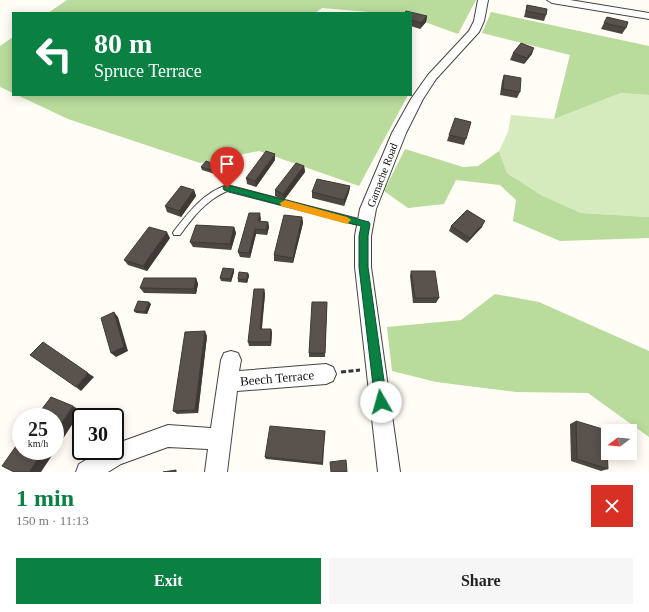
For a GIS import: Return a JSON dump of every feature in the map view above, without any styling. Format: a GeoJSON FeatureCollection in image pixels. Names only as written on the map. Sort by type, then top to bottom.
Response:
{"type":"FeatureCollection","features":[{"type":"Feature","properties":{"kind":"street","name":"Gamache Road"},"geometry":{"type":"LineString","coordinates":[[389,472],[363,267],[363,236],[368,209],[399,133],[413,106],[432,77],[474,32],[479,21],[483,0]]}},
{"type":"Feature","properties":{"kind":"street"},"geometry":{"type":"LineString","coordinates":[[552,0],[649,16]]}},
{"type":"Feature","properties":{"kind":"street"},"geometry":{"type":"LineString","coordinates":[[216,472],[231,360]]}},
{"type":"Feature","properties":{"kind":"street","name":"Beech Terrace"},"geometry":{"type":"LineString","coordinates":[[228,382],[326,374]]}},
{"type":"Feature","properties":{"kind":"street"},"geometry":{"type":"LineString","coordinates":[[87,472],[115,455],[168,436],[221,439]]}},
{"type":"Feature","properties":{"kind":"lane"},"geometry":{"type":"LineString","coordinates":[[177,233],[201,203],[215,192],[227,188],[366,224]]}},
{"type":"Feature","properties":{"kind":"path"},"geometry":{"type":"LineString","coordinates":[[326,374],[376,368]]}},
{"type":"Feature","properties":{"kind":"green space"},"geometry":{"type":"Polygon","coordinates":[[[67,0],[476,0],[458,34],[412,17],[412,12],[368,12],[322,8],[316,12],[49,12],[67,0]]]}},
{"type":"Feature","properties":{"kind":"green space"},"geometry":{"type":"Polygon","coordinates":[[[491,12],[649,46],[649,95],[621,93],[554,119],[570,55],[482,33],[491,12]]]}},
{"type":"Feature","properties":{"kind":"green space"},"geometry":{"type":"Polygon","coordinates":[[[12,38],[12,93],[0,87],[0,46],[12,38]]]}},
{"type":"Feature","properties":{"kind":"green space"},"geometry":{"type":"Polygon","coordinates":[[[621,93],[649,95],[649,217],[581,213],[541,195],[507,173],[499,151],[508,132],[511,115],[554,119],[621,93]]]}},
{"type":"Feature","properties":{"kind":"green space"},"geometry":{"type":"Polygon","coordinates":[[[19,96],[407,96],[359,186],[259,151],[200,163],[68,119],[19,96]]]}},
{"type":"Feature","properties":{"kind":"green space"},"geometry":{"type":"Polygon","coordinates":[[[405,149],[463,167],[478,166],[499,151],[507,173],[541,195],[581,213],[649,217],[649,238],[560,241],[513,221],[516,200],[500,185],[456,180],[444,204],[408,208],[384,191],[405,149]]]}},
{"type":"Feature","properties":{"kind":"green space"},"geometry":{"type":"Polygon","coordinates":[[[495,294],[539,302],[649,351],[649,437],[637,428],[637,424],[631,424],[588,393],[516,392],[436,382],[392,371],[387,327],[461,320],[495,294]]]}},
{"type":"Feature","properties":{"kind":"building"},"geometry":{"type":"Polygon","coordinates":[[[527,5],[547,9],[546,15],[526,11],[527,5]]]}},
{"type":"Feature","properties":{"kind":"building"},"geometry":{"type":"Polygon","coordinates":[[[412,12],[427,16],[421,23],[412,20],[412,12]]]}},
{"type":"Feature","properties":{"kind":"building"},"geometry":{"type":"Polygon","coordinates":[[[607,17],[628,22],[626,28],[604,23],[607,17]]]}},
{"type":"Feature","properties":{"kind":"building"},"geometry":{"type":"Polygon","coordinates":[[[521,43],[534,48],[527,58],[513,53],[521,43]]]}},
{"type":"Feature","properties":{"kind":"building"},"geometry":{"type":"Polygon","coordinates":[[[504,75],[521,78],[520,92],[503,89],[504,75]]]}},
{"type":"Feature","properties":{"kind":"building"},"geometry":{"type":"Polygon","coordinates":[[[455,118],[471,122],[466,139],[449,135],[455,118]]]}},
{"type":"Feature","properties":{"kind":"building"},"geometry":{"type":"Polygon","coordinates":[[[266,151],[275,154],[255,181],[246,178],[266,151]]]}},
{"type":"Feature","properties":{"kind":"building"},"geometry":{"type":"Polygon","coordinates":[[[206,161],[234,170],[230,176],[201,167],[206,161]]]}},
{"type":"Feature","properties":{"kind":"building"},"geometry":{"type":"Polygon","coordinates":[[[296,163],[304,166],[283,194],[275,190],[296,163]]]}},
{"type":"Feature","properties":{"kind":"building"},"geometry":{"type":"Polygon","coordinates":[[[317,179],[350,186],[344,200],[312,192],[317,179]]]}},
{"type":"Feature","properties":{"kind":"building"},"geometry":{"type":"Polygon","coordinates":[[[181,186],[194,190],[179,211],[165,206],[181,186]]]}},
{"type":"Feature","properties":{"kind":"building"},"geometry":{"type":"Polygon","coordinates":[[[467,210],[485,221],[470,238],[451,226],[467,210]]]}},
{"type":"Feature","properties":{"kind":"building"},"geometry":{"type":"Polygon","coordinates":[[[249,213],[260,213],[258,221],[268,222],[266,230],[255,229],[249,253],[238,252],[249,213]]]}},
{"type":"Feature","properties":{"kind":"building"},"geometry":{"type":"Polygon","coordinates":[[[284,215],[302,217],[293,258],[274,255],[284,215]]]}},
{"type":"Feature","properties":{"kind":"building"},"geometry":{"type":"Polygon","coordinates":[[[196,225],[234,227],[230,244],[190,242],[196,225]]]}},
{"type":"Feature","properties":{"kind":"building"},"geometry":{"type":"Polygon","coordinates":[[[149,227],[167,232],[143,266],[124,260],[149,227]]]}},
{"type":"Feature","properties":{"kind":"building"},"geometry":{"type":"Polygon","coordinates":[[[223,268],[234,269],[230,279],[220,278],[223,268]]]}},
{"type":"Feature","properties":{"kind":"building"},"geometry":{"type":"Polygon","coordinates":[[[411,271],[435,271],[439,298],[415,298],[411,271]]]}},
{"type":"Feature","properties":{"kind":"building"},"geometry":{"type":"Polygon","coordinates":[[[239,272],[248,273],[246,280],[238,279],[239,272]]]}},
{"type":"Feature","properties":{"kind":"building"},"geometry":{"type":"Polygon","coordinates":[[[144,278],[196,278],[194,289],[140,288],[144,278]]]}},
{"type":"Feature","properties":{"kind":"building"},"geometry":{"type":"Polygon","coordinates":[[[254,289],[264,289],[260,329],[271,329],[270,342],[248,342],[254,289]]]}},
{"type":"Feature","properties":{"kind":"building"},"geometry":{"type":"Polygon","coordinates":[[[138,301],[149,302],[145,312],[134,311],[138,301]]]}},
{"type":"Feature","properties":{"kind":"building"},"geometry":{"type":"Polygon","coordinates":[[[312,302],[327,302],[325,353],[309,353],[312,302]]]}},
{"type":"Feature","properties":{"kind":"building"},"geometry":{"type":"Polygon","coordinates":[[[114,312],[124,347],[111,353],[101,318],[114,312]]]}},
{"type":"Feature","properties":{"kind":"building"},"geometry":{"type":"Polygon","coordinates":[[[205,331],[195,410],[173,411],[185,332],[205,331]]]}},
{"type":"Feature","properties":{"kind":"building"},"geometry":{"type":"Polygon","coordinates":[[[43,342],[88,373],[76,387],[30,355],[43,342]]]}},
{"type":"Feature","properties":{"kind":"building"},"geometry":{"type":"Polygon","coordinates":[[[51,397],[73,406],[64,420],[64,408],[43,408],[51,397]]]}},
{"type":"Feature","properties":{"kind":"building"},"geometry":{"type":"Polygon","coordinates":[[[576,421],[601,428],[601,460],[608,460],[608,469],[577,459],[576,421]]]}},
{"type":"Feature","properties":{"kind":"building"},"geometry":{"type":"Polygon","coordinates":[[[270,426],[325,431],[322,463],[265,457],[270,426]]]}},
{"type":"Feature","properties":{"kind":"building"},"geometry":{"type":"Polygon","coordinates":[[[12,452],[12,460],[37,460],[29,472],[14,472],[2,466],[12,452]]]}},
{"type":"Feature","properties":{"kind":"building"},"geometry":{"type":"Polygon","coordinates":[[[346,460],[347,472],[331,472],[330,462],[346,460]]]}},
{"type":"Feature","properties":{"kind":"building"},"geometry":{"type":"Polygon","coordinates":[[[176,470],[176,472],[163,472],[176,470]]]}},
{"type":"Feature","properties":{"kind":"slow traffic"},"geometry":{"type":"LineString","coordinates":[[285,203],[347,220]]}},
{"type":"Feature","properties":{"kind":"route"},"geometry":{"type":"LineString","coordinates":[[227,188],[366,224],[363,236],[363,267],[381,402]]}}]}
